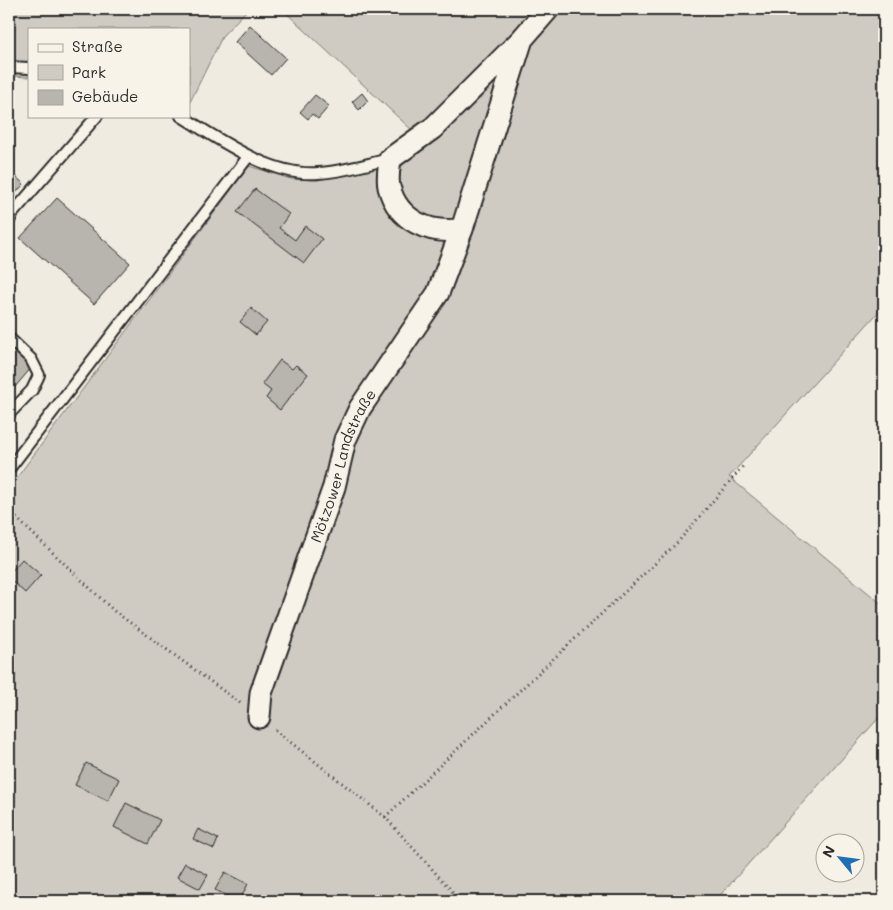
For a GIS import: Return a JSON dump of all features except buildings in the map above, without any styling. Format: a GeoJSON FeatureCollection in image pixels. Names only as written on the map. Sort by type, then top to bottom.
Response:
{"type":"FeatureCollection","features":[{"type":"Feature","properties":{"kind":"street","name":"Mötzower Landstraße"},"geometry":{"type":"LineString","coordinates":[[390,159],[433,128],[522,39],[548,9]]}},
{"type":"Feature","properties":{"kind":"street","name":"Mötzower Landstraße"},"geometry":{"type":"LineString","coordinates":[[260,718],[261,693],[334,487],[345,440],[360,408],[438,293],[462,229],[522,39]]}},
{"type":"Feature","properties":{"kind":"street"},"geometry":{"type":"LineString","coordinates":[[390,159],[389,185],[395,203],[412,221],[430,229],[447,232],[462,229]]}},
{"type":"Feature","properties":{"kind":"lane"},"geometry":{"type":"LineString","coordinates":[[9,67],[28,68]]}},
{"type":"Feature","properties":{"kind":"lane"},"geometry":{"type":"LineString","coordinates":[[9,221],[12,214],[95,118]]}},
{"type":"Feature","properties":{"kind":"lane"},"geometry":{"type":"LineString","coordinates":[[184,118],[248,157],[285,169],[317,174],[390,159]]}},
{"type":"Feature","properties":{"kind":"lane"},"geometry":{"type":"LineString","coordinates":[[9,469],[248,157]]}},
{"type":"Feature","properties":{"kind":"lane"},"geometry":{"type":"LineString","coordinates":[[9,338],[31,359],[39,375],[32,390],[9,414]]}},
{"type":"Feature","properties":{"kind":"path"},"geometry":{"type":"LineString","coordinates":[[385,817],[678,542],[743,466]]}},
{"type":"Feature","properties":{"kind":"path"},"geometry":{"type":"LineString","coordinates":[[9,511],[114,611],[260,718],[385,817],[462,901]]}},
{"type":"Feature","properties":{"kind":"green space"},"geometry":{"type":"Polygon","coordinates":[[[9,9],[248,9],[223,35],[190,102],[190,28],[28,28],[28,77],[9,76],[9,9]]]}},
{"type":"Feature","properties":{"kind":"green space"},"geometry":{"type":"Polygon","coordinates":[[[282,9],[540,9],[414,132],[282,9]]]}},
{"type":"Feature","properties":{"kind":"green space"},"geometry":{"type":"Polygon","coordinates":[[[557,9],[884,9],[884,306],[729,477],[884,606],[884,712],[715,901],[9,901],[9,488],[249,166],[291,179],[318,180],[382,167],[428,237],[447,241],[529,41],[557,9]]]}},
{"type":"Feature","properties":{"kind":"green space"},"geometry":{"type":"Polygon","coordinates":[[[491,84],[501,87],[455,221],[431,222],[409,208],[397,185],[399,169],[411,154],[491,84]]]}}]}
